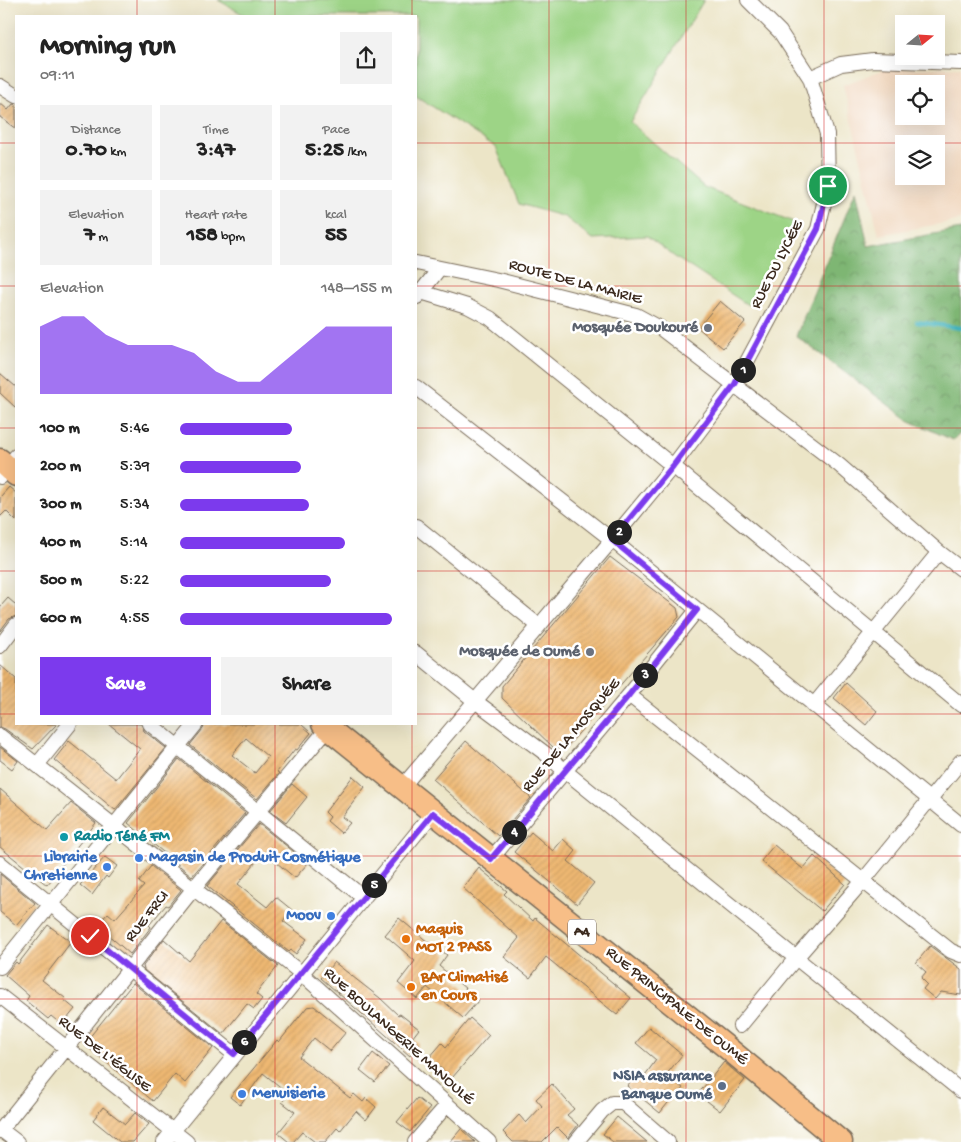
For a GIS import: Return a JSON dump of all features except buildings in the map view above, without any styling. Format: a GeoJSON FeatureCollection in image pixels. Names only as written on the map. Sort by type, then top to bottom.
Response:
{"type":"FeatureCollection","features":[{"type":"Feature","properties":{"kind":"main road","name":"RUE PRINCIPALE DE OUMÉ"},"geometry":{"type":"LineString","coordinates":[[325,726],[725,1046],[841,1142]]}},
{"type":"Feature","properties":{"kind":"street","name":"RUE DU LYCÉE"},"geometry":{"type":"LineString","coordinates":[[402,787],[612,540],[673,466],[735,384],[818,229],[828,186],[827,134],[810,78],[780,32],[748,0]]}},
{"type":"Feature","properties":{"kind":"street"},"geometry":{"type":"LineString","coordinates":[[810,78],[841,64],[873,60],[961,63]]}},
{"type":"Feature","properties":{"kind":"street"},"geometry":{"type":"LineString","coordinates":[[0,86],[15,95]]}},
{"type":"Feature","properties":{"kind":"street","name":"ROUTE DE LA MAIRIE"},"geometry":{"type":"LineString","coordinates":[[417,263],[498,280],[636,315],[660,328],[839,465],[961,569]]}},
{"type":"Feature","properties":{"kind":"street"},"geometry":{"type":"LineString","coordinates":[[439,269],[419,295],[467,306],[490,318],[673,466],[961,705]]}},
{"type":"Feature","properties":{"kind":"street"},"geometry":{"type":"LineString","coordinates":[[417,388],[612,540],[961,825]]}},
{"type":"Feature","properties":{"kind":"street"},"geometry":{"type":"LineString","coordinates":[[417,527],[539,626]]}},
{"type":"Feature","properties":{"kind":"street"},"geometry":{"type":"LineString","coordinates":[[814,706],[939,552]]}},
{"type":"Feature","properties":{"kind":"street","name":"RUE DE LA MOSQUÉE"},"geometry":{"type":"LineString","coordinates":[[491,859],[629,695],[697,610]]}},
{"type":"Feature","properties":{"kind":"street"},"geometry":{"type":"LineString","coordinates":[[0,646],[15,627]]}},
{"type":"Feature","properties":{"kind":"street"},"geometry":{"type":"LineString","coordinates":[[417,654],[546,754],[961,1091]]}},
{"type":"Feature","properties":{"kind":"street"},"geometry":{"type":"LineString","coordinates":[[629,695],[862,882],[951,951],[961,955]]}},
{"type":"Feature","properties":{"kind":"street"},"geometry":{"type":"LineString","coordinates":[[37,765],[69,725]]}},
{"type":"Feature","properties":{"kind":"street"},"geometry":{"type":"LineString","coordinates":[[151,725],[364,898]]}},
{"type":"Feature","properties":{"kind":"street"},"geometry":{"type":"LineString","coordinates":[[0,967],[195,725]]}},
{"type":"Feature","properties":{"kind":"street","name":"RUE FRCI"},"geometry":{"type":"LineString","coordinates":[[0,1130],[325,726]]}},
{"type":"Feature","properties":{"kind":"street","name":"RUE BOULANGERIE MANOULÉ"},"geometry":{"type":"LineString","coordinates":[[0,736],[301,973],[489,1142]]}},
{"type":"Feature","properties":{"kind":"street"},"geometry":{"type":"LineString","coordinates":[[740,1026],[961,761]]}},
{"type":"Feature","properties":{"kind":"street"},"geometry":{"type":"LineString","coordinates":[[164,1142],[234,1054],[433,813]]}},
{"type":"Feature","properties":{"kind":"street"},"geometry":{"type":"LineString","coordinates":[[0,863],[234,1054]]}},
{"type":"Feature","properties":{"kind":"street","name":"RUE DE L'ÉGLISE"},"geometry":{"type":"LineString","coordinates":[[0,996],[187,1142]]}},
{"type":"Feature","properties":{"kind":"street"},"geometry":{"type":"LineString","coordinates":[[576,1142],[602,1111],[612,1103],[623,1103],[668,1142]]}},
{"type":"Feature","properties":{"kind":"street"},"geometry":{"type":"LineString","coordinates":[[415,1142],[447,1105]]}},
{"type":"Feature","properties":{"kind":"street"},"geometry":{"type":"LineString","coordinates":[[0,1130],[17,1142]]}},
{"type":"Feature","properties":{"kind":"shaded area"},"geometry":{"type":"Polygon","coordinates":[[[961,67],[961,220],[879,235],[843,85],[885,69],[961,67]]]}},
{"type":"Feature","properties":{"kind":"green space"},"geometry":{"type":"Polygon","coordinates":[[[218,0],[704,0],[630,122],[704,187],[796,223],[748,305],[675,257],[647,236],[593,239],[565,217],[519,204],[496,147],[417,97],[417,15],[244,15],[218,0]]]}},
{"type":"Feature","properties":{"kind":"green space"},"geometry":{"type":"Polygon","coordinates":[[[856,190],[868,246],[961,229],[961,433],[953,440],[910,421],[796,336],[856,190]]]}},
{"type":"Feature","properties":{"kind":"waterway"},"geometry":{"type":"LineString","coordinates":[[917,322],[961,328]]}},
{"type":"Feature","properties":{"kind":"place","name":"Mosquée Doukouré"},"geometry":{"type":"Point","coordinates":[708,328]}},
{"type":"Feature","properties":{"kind":"place","name":"Mosquée de Oumé"},"geometry":{"type":"Point","coordinates":[590,652]}},
{"type":"Feature","properties":{"kind":"place","name":"Radio Téné FM"},"geometry":{"type":"Point","coordinates":[64,837]}},
{"type":"Feature","properties":{"kind":"place","name":"Magasin de Produit Cosmétique"},"geometry":{"type":"Point","coordinates":[139,858]}},
{"type":"Feature","properties":{"kind":"place","name":"Librairie Chretienne"},"geometry":{"type":"Point","coordinates":[107,867]}},
{"type":"Feature","properties":{"kind":"place","name":"Moov"},"geometry":{"type":"Point","coordinates":[331,916]}},
{"type":"Feature","properties":{"kind":"place","name":"Maquis MOT 2 PASS"},"geometry":{"type":"Point","coordinates":[406,939]}},
{"type":"Feature","properties":{"kind":"place","name":"BAr Climatisé en Cours"},"geometry":{"type":"Point","coordinates":[411,987]}},
{"type":"Feature","properties":{"kind":"place","name":"NSIA assurance Banque Oumé"},"geometry":{"type":"Point","coordinates":[722,1086]}},
{"type":"Feature","properties":{"kind":"place","name":"Menuisierie"},"geometry":{"type":"Point","coordinates":[242,1094]}},
{"type":"Feature","properties":{"kind":"route"},"geometry":{"type":"LineString","coordinates":[[90,936],[234,1054],[433,813],[491,859],[629,695],[697,610],[612,540],[673,466],[735,384],[818,229],[828,186]]}}]}
